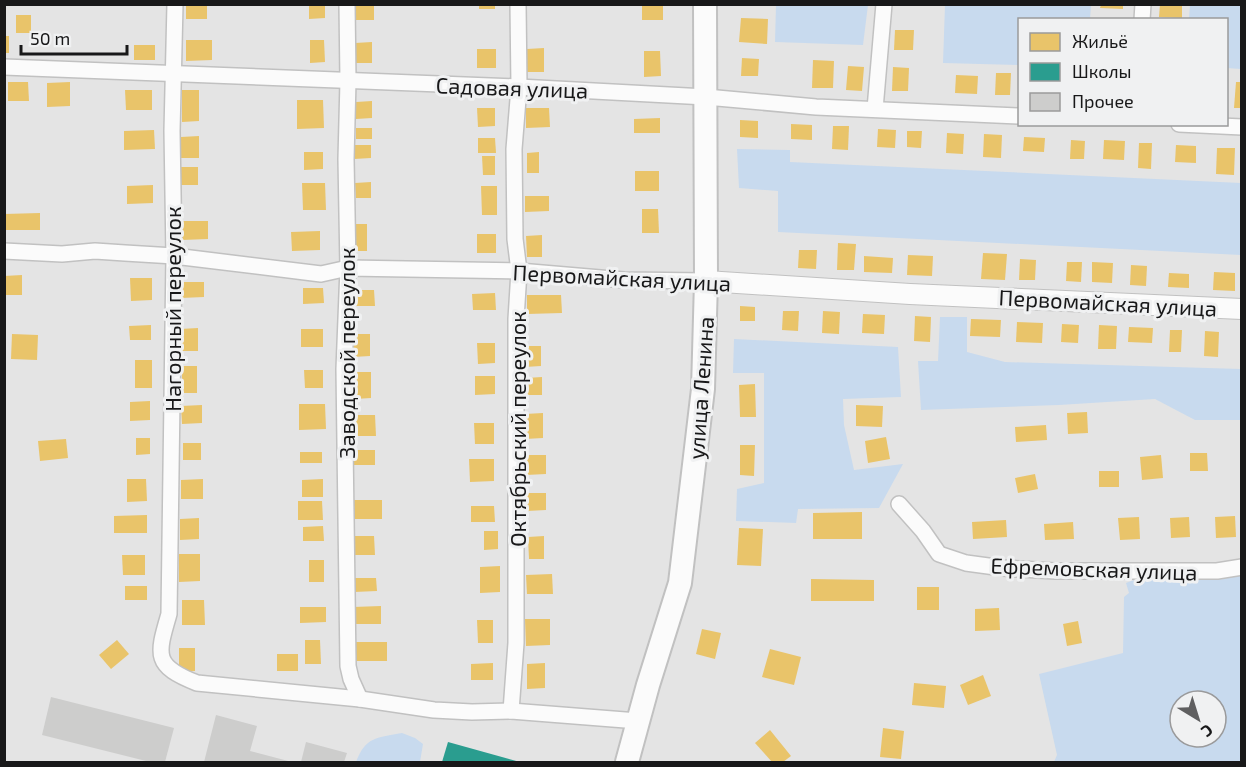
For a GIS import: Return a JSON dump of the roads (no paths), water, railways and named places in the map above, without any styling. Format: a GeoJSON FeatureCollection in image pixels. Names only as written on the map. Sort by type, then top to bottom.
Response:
{"type":"FeatureCollection","features":[{"type":"Feature","properties":{"kind":"main road","name":"улица Ленина"},"geometry":{"type":"LineString","coordinates":[[627,762],[682,573],[703,389],[706,282],[705,4]]}},
{"type":"Feature","properties":{"kind":"street","name":"Нагорный переулок"},"geometry":{"type":"LineString","coordinates":[[175,4],[169,614],[160,645],[161,657],[179,676],[197,683],[360,699]]}},
{"type":"Feature","properties":{"kind":"street","name":"Заводской переулок"},"geometry":{"type":"LineString","coordinates":[[347,4],[348,268],[344,369],[348,666],[360,699]]}},
{"type":"Feature","properties":{"kind":"street","name":"Октябрьский переулок"},"geometry":{"type":"LineString","coordinates":[[511,711],[516,643],[516,319],[519,271],[515,238],[514,149],[519,87],[518,4]]}},
{"type":"Feature","properties":{"kind":"street"},"geometry":{"type":"LineString","coordinates":[[875,109],[884,4]]}},
{"type":"Feature","properties":{"kind":"street","name":"Садовая улица"},"geometry":{"type":"LineString","coordinates":[[4,67],[519,87],[706,97],[781,105],[1018,116]]}},
{"type":"Feature","properties":{"kind":"street"},"geometry":{"type":"LineString","coordinates":[[1210,126],[1242,128]]}},
{"type":"Feature","properties":{"kind":"street","name":"Первомайская улица"},"geometry":{"type":"LineString","coordinates":[[4,251],[62,254],[95,251],[174,256],[321,274],[348,268],[519,271],[624,280],[706,282],[1242,309]]}},
{"type":"Feature","properties":{"kind":"street","name":"Ефремовская улица"},"geometry":{"type":"LineString","coordinates":[[899,504],[923,531],[939,554],[966,563],[1055,571],[1217,571],[1242,567]]}},
{"type":"Feature","properties":{"kind":"street"},"geometry":{"type":"LineString","coordinates":[[360,699],[434,710],[511,711],[638,721]]}}]}
